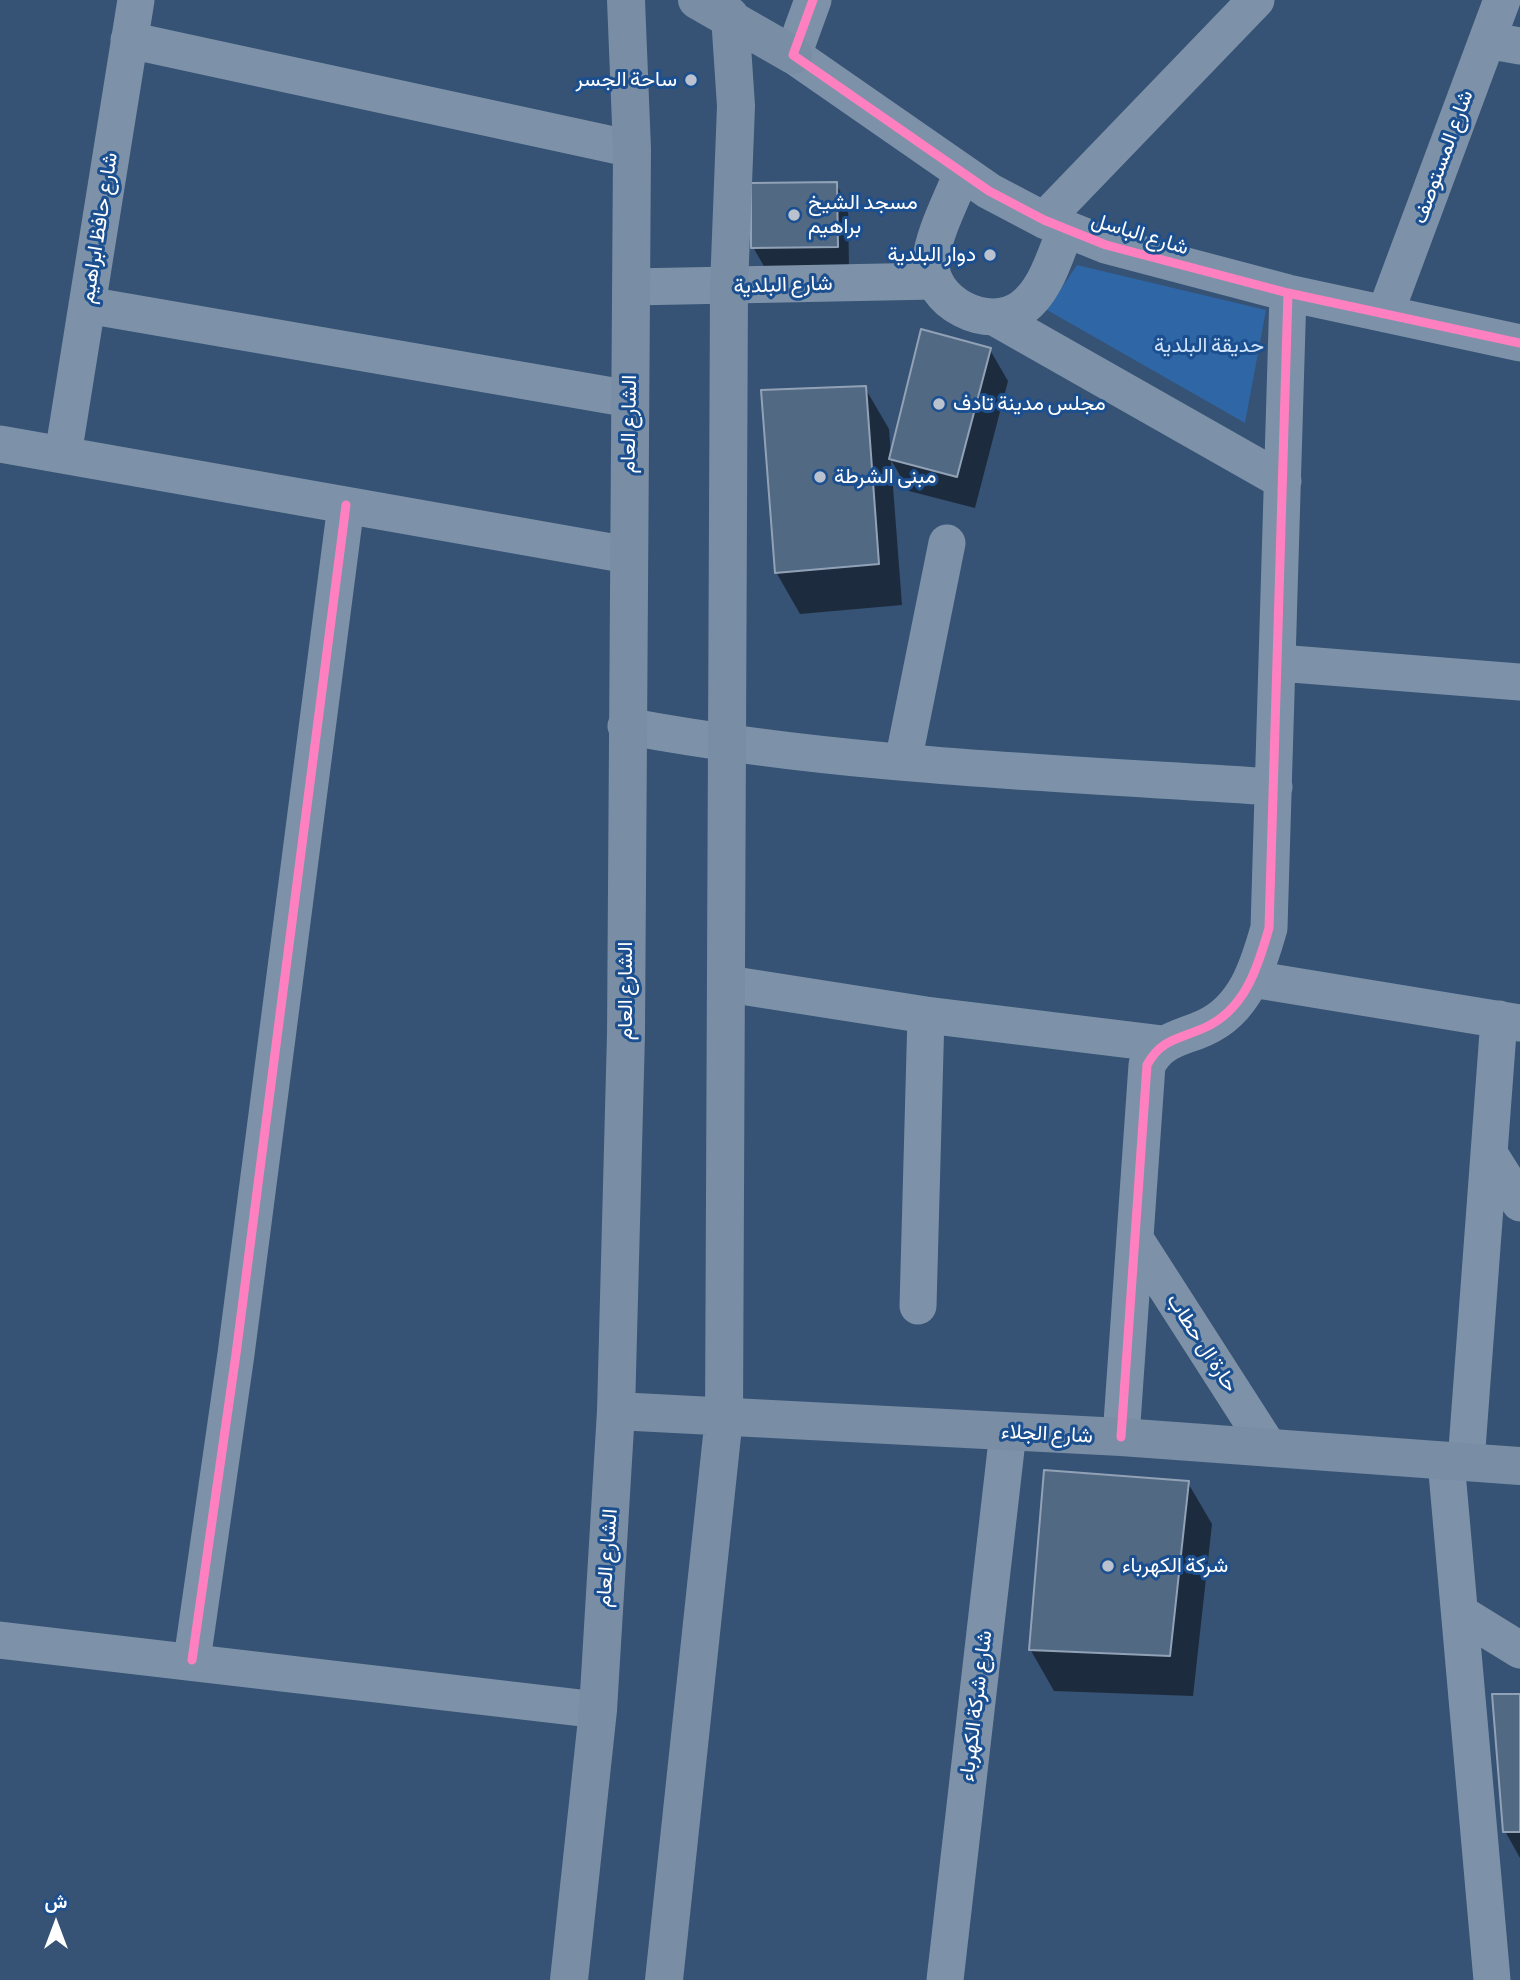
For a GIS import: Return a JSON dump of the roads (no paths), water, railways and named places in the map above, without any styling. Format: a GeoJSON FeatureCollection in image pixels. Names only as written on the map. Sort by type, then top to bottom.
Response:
{"type":"FeatureCollection","features":[{"type":"Feature","properties":{"kind":"main road","name":"الشارع العام"},"geometry":{"type":"LineString","coordinates":[[569,1980],[598,1710],[616,1411],[626,1034],[632,149],[626,0]]}},
{"type":"Feature","properties":{"kind":"main road","name":"شارع الباسل"},"geometry":{"type":"LineString","coordinates":[[713,8],[793,55]]}},
{"type":"Feature","properties":{"kind":"main road"},"geometry":{"type":"LineString","coordinates":[[664,1980],[724,1417],[729,286],[736,106],[713,8]]}},
{"type":"Feature","properties":{"kind":"main road","name":"شارع الجلاء"},"geometry":{"type":"LineString","coordinates":[[616,1411],[1121,1437],[1520,1466]]}},
{"type":"Feature","properties":{"kind":"street","name":"شارع حافظ ابراهيم"},"geometry":{"type":"LineString","coordinates":[[63,455],[136,0]]}},
{"type":"Feature","properties":{"kind":"street"},"geometry":{"type":"LineString","coordinates":[[793,55],[813,0]]}},
{"type":"Feature","properties":{"kind":"street"},"geometry":{"type":"LineString","coordinates":[[994,317],[1008,316],[1029,303],[1043,284],[1055,224],[1256,0]]}},
{"type":"Feature","properties":{"kind":"street","name":"شارع المستوصف"},"geometry":{"type":"LineString","coordinates":[[1385,314],[1504,43],[1502,0]]}},
{"type":"Feature","properties":{"kind":"street"},"geometry":{"type":"LineString","coordinates":[[129,40],[632,149]]}},
{"type":"Feature","properties":{"kind":"street","name":"شارع الباسل"},"geometry":{"type":"LineString","coordinates":[[793,55],[962,173],[1055,224],[1106,244],[1288,293],[1520,343]]}},
{"type":"Feature","properties":{"kind":"street"},"geometry":{"type":"LineString","coordinates":[[962,173],[933,251],[932,270],[940,291],[957,306],[994,317],[1283,481]]}},
{"type":"Feature","properties":{"kind":"street","name":"شارع البلدية"},"geometry":{"type":"LineString","coordinates":[[631,286],[935,281]]}},
{"type":"Feature","properties":{"kind":"street"},"geometry":{"type":"LineString","coordinates":[[728,984],[926,1015],[1163,1044],[1218,1021],[1243,996],[1252,979],[1269,928],[1288,293]]}},
{"type":"Feature","properties":{"kind":"street"},"geometry":{"type":"LineString","coordinates":[[87,305],[630,399]]}},
{"type":"Feature","properties":{"kind":"street"},"geometry":{"type":"LineString","coordinates":[[0,444],[628,555]]}},
{"type":"Feature","properties":{"kind":"street"},"geometry":{"type":"LineString","coordinates":[[192,1660],[236,1354],[346,505]]}},
{"type":"Feature","properties":{"kind":"street"},"geometry":{"type":"LineString","coordinates":[[903,762],[947,543]]}},
{"type":"Feature","properties":{"kind":"street"},"geometry":{"type":"LineString","coordinates":[[1279,663],[1520,682]]}},
{"type":"Feature","properties":{"kind":"street"},"geometry":{"type":"LineString","coordinates":[[626,726],[727,745],[903,762],[1274,788]]}},
{"type":"Feature","properties":{"kind":"street"},"geometry":{"type":"LineString","coordinates":[[1252,979],[1510,1021],[1490,1155],[1456,1461],[1460,1612],[1492,1980]]}},
{"type":"Feature","properties":{"kind":"street"},"geometry":{"type":"LineString","coordinates":[[918,1306],[926,1015]]}},
{"type":"Feature","properties":{"kind":"street"},"geometry":{"type":"LineString","coordinates":[[1121,1437],[1147,1065],[1163,1044]]}},
{"type":"Feature","properties":{"kind":"street"},"geometry":{"type":"LineString","coordinates":[[1490,1155],[1520,1203]]}},
{"type":"Feature","properties":{"kind":"street","name":"حارة ال حطاب"},"geometry":{"type":"LineString","coordinates":[[1135,1239],[1269,1448]]}},
{"type":"Feature","properties":{"kind":"street","name":"شارع شركة الكهرباء"},"geometry":{"type":"LineString","coordinates":[[945,1980],[1008,1432]]}},
{"type":"Feature","properties":{"kind":"street"},"geometry":{"type":"LineString","coordinates":[[1460,1612],[1520,1650]]}},
{"type":"Feature","properties":{"kind":"street"},"geometry":{"type":"LineString","coordinates":[[0,1640],[192,1660],[598,1710]]}},
{"type":"Feature","properties":{"kind":"place","name":"ساحة الجسر"},"geometry":{"type":"Point","coordinates":[691,80]}},
{"type":"Feature","properties":{"kind":"place","name":"مسجد الشيخ براهيم"},"geometry":{"type":"Point","coordinates":[794,215]}},
{"type":"Feature","properties":{"kind":"place","name":"دوار البلدية"},"geometry":{"type":"Point","coordinates":[990,255]}},
{"type":"Feature","properties":{"kind":"place","name":"مجلس مدينة تادف"},"geometry":{"type":"Point","coordinates":[939,404]}},
{"type":"Feature","properties":{"kind":"place","name":"مبنى الشرطة"},"geometry":{"type":"Point","coordinates":[820,477]}},
{"type":"Feature","properties":{"kind":"place","name":"شركة الكهرباء"},"geometry":{"type":"Point","coordinates":[1108,1566]}},
{"type":"Feature","properties":{"kind":"park label","name":"حديقة البلدية"},"geometry":{"type":"Point","coordinates":[1209,346]}}]}
